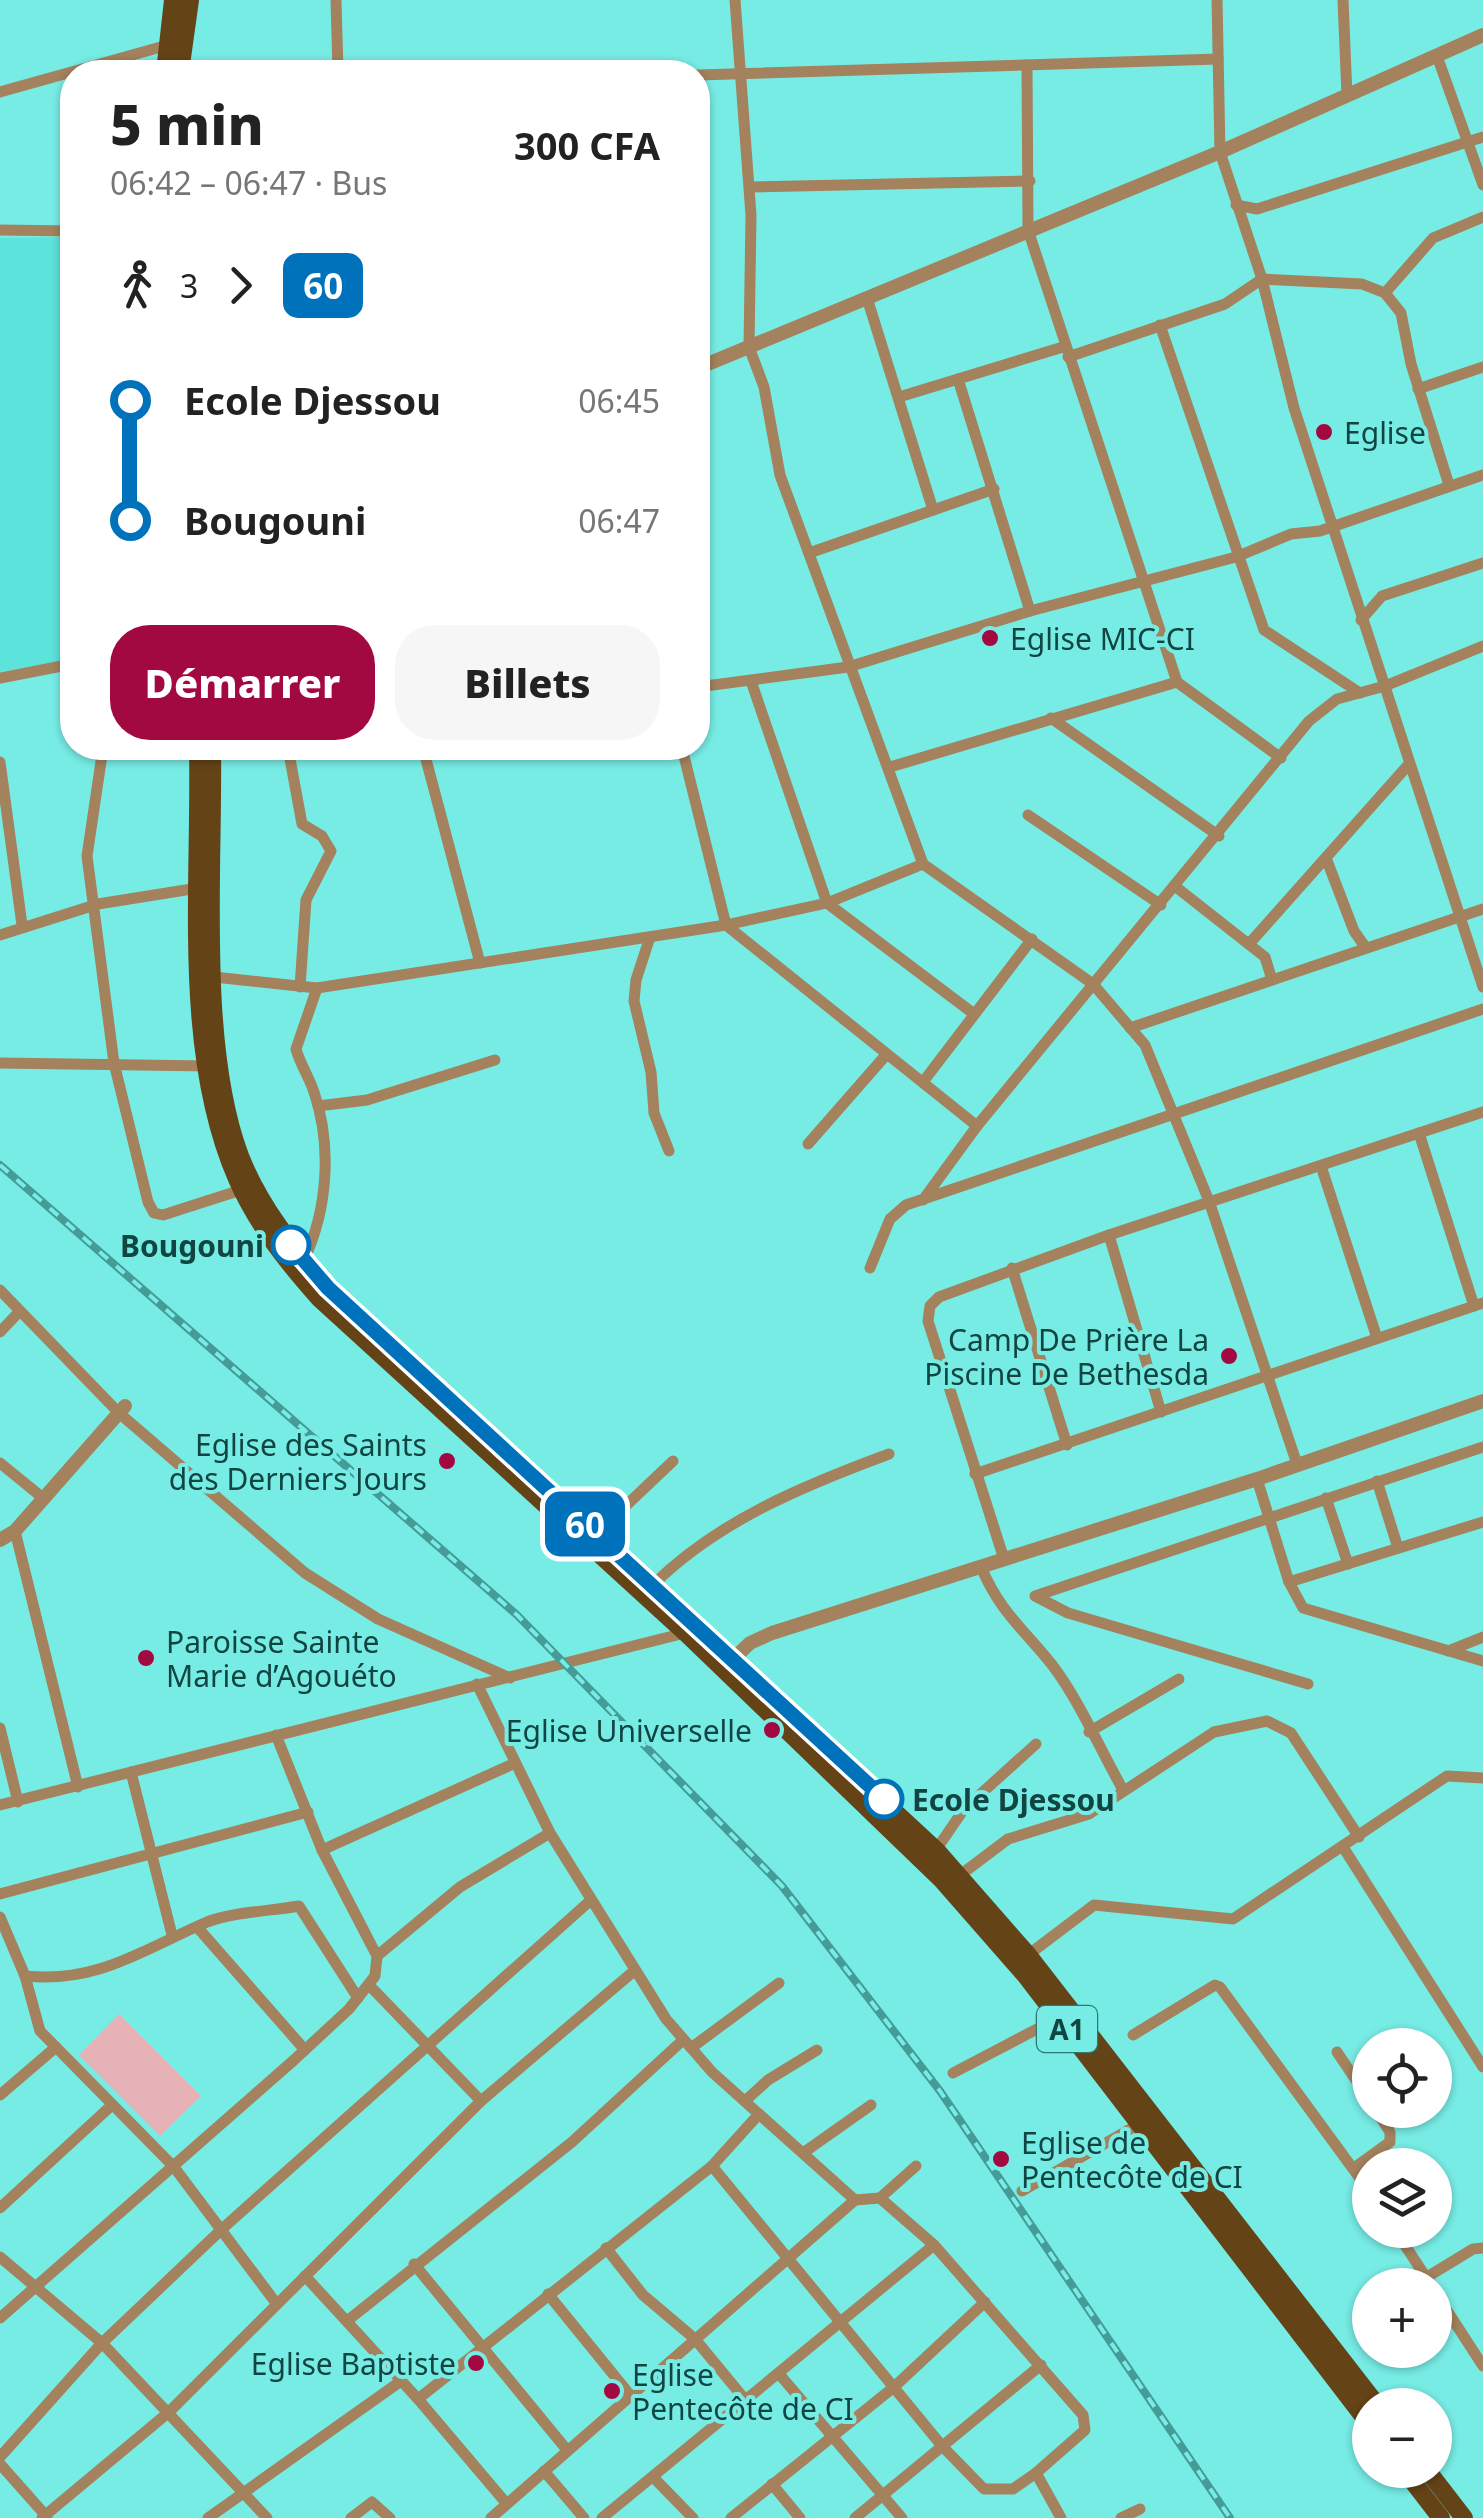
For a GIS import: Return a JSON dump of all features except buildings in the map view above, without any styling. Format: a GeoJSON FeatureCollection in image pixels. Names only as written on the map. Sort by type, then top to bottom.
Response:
{"type":"FeatureCollection","features":[{"type":"Feature","properties":{"kind":"main road"},"geometry":{"type":"LineString","coordinates":[[166,60],[173,0]]}},
{"type":"Feature","properties":{"kind":"main road"},"geometry":{"type":"LineString","coordinates":[[182,60],[190,0]]}},
{"type":"Feature","properties":{"kind":"main road","name":"A1"},"geometry":{"type":"LineString","coordinates":[[206,760],[198,888],[200,1002],[208,1066],[223,1141],[242,1190],[288,1262],[319,1298],[936,1850],[1028,1955],[1364,2388]]}},
{"type":"Feature","properties":{"kind":"main road","name":"A1"},"geometry":{"type":"LineString","coordinates":[[207,760],[220,1068],[234,1138],[258,1192],[304,1260],[653,1585],[692,1630]]}},
{"type":"Feature","properties":{"kind":"main road","name":"A1"},"geometry":{"type":"LineString","coordinates":[[728,1664],[934,1872],[1058,2018],[1352,2402]]}},
{"type":"Feature","properties":{"kind":"main road"},"geometry":{"type":"LineString","coordinates":[[1418,2488],[1441,2518]]}},
{"type":"Feature","properties":{"kind":"main road"},"geometry":{"type":"LineString","coordinates":[[1440,2488],[1464,2518]]}},
{"type":"Feature","properties":{"kind":"street"},"geometry":{"type":"LineString","coordinates":[[336,0],[338,60]]}},
{"type":"Feature","properties":{"kind":"street"},"geometry":{"type":"LineString","coordinates":[[735,0],[750,187],[749,346],[764,387],[780,475],[848,667],[890,766],[924,864],[1093,984],[1154,1060],[1210,1201],[1297,1464]]}},
{"type":"Feature","properties":{"kind":"street"},"geometry":{"type":"LineString","coordinates":[[1217,0],[1220,152],[1262,279],[1294,408],[1483,987]]}},
{"type":"Feature","properties":{"kind":"street"},"geometry":{"type":"LineString","coordinates":[[1343,0],[1346,96]]}},
{"type":"Feature","properties":{"kind":"street"},"geometry":{"type":"LineString","coordinates":[[710,363],[1220,152],[1483,35]]}},
{"type":"Feature","properties":{"kind":"street"},"geometry":{"type":"LineString","coordinates":[[114,60],[168,45]]}},
{"type":"Feature","properties":{"kind":"street"},"geometry":{"type":"LineString","coordinates":[[1437,56],[1483,185]]}},
{"type":"Feature","properties":{"kind":"street"},"geometry":{"type":"LineString","coordinates":[[710,74],[1218,59]]}},
{"type":"Feature","properties":{"kind":"street"},"geometry":{"type":"LineString","coordinates":[[1027,65],[1028,230],[1177,682],[1281,758]]}},
{"type":"Feature","properties":{"kind":"street"},"geometry":{"type":"LineString","coordinates":[[0,92],[60,75]]}},
{"type":"Feature","properties":{"kind":"street"},"geometry":{"type":"LineString","coordinates":[[1236,205],[1257,209],[1483,137]]}},
{"type":"Feature","properties":{"kind":"street"},"geometry":{"type":"LineString","coordinates":[[750,187],[1030,181]]}},
{"type":"Feature","properties":{"kind":"street"},"geometry":{"type":"LineString","coordinates":[[1384,294],[1433,238],[1483,217]]}},
{"type":"Feature","properties":{"kind":"street"},"geometry":{"type":"LineString","coordinates":[[0,230],[60,231]]}},
{"type":"Feature","properties":{"kind":"street"},"geometry":{"type":"LineString","coordinates":[[899,397],[1160,325],[1237,299],[1262,279],[1330,279],[1384,294],[1401,313],[1418,388],[1449,485]]}},
{"type":"Feature","properties":{"kind":"street"},"geometry":{"type":"LineString","coordinates":[[866,298],[932,510]]}},
{"type":"Feature","properties":{"kind":"street"},"geometry":{"type":"LineString","coordinates":[[1160,325],[1236,556],[1269,637],[1360,693]]}},
{"type":"Feature","properties":{"kind":"street"},"geometry":{"type":"LineString","coordinates":[[1418,388],[1483,367]]}},
{"type":"Feature","properties":{"kind":"street"},"geometry":{"type":"LineString","coordinates":[[958,379],[1030,610]]}},
{"type":"Feature","properties":{"kind":"street"},"geometry":{"type":"LineString","coordinates":[[710,685],[848,667],[1030,610],[1236,556],[1276,539],[1334,526],[1483,475]]}},
{"type":"Feature","properties":{"kind":"street"},"geometry":{"type":"LineString","coordinates":[[808,553],[994,489]]}},
{"type":"Feature","properties":{"kind":"street"},"geometry":{"type":"LineString","coordinates":[[1361,620],[1382,596],[1483,563]]}},
{"type":"Feature","properties":{"kind":"street"},"geometry":{"type":"LineString","coordinates":[[923,1200],[977,1126],[1322,709],[1483,646]]}},
{"type":"Feature","properties":{"kind":"street"},"geometry":{"type":"LineString","coordinates":[[0,678],[60,666]]}},
{"type":"Feature","properties":{"kind":"street"},"geometry":{"type":"LineString","coordinates":[[752,680],[828,903],[974,1014]]}},
{"type":"Feature","properties":{"kind":"street"},"geometry":{"type":"LineString","coordinates":[[890,766],[1177,682]]}},
{"type":"Feature","properties":{"kind":"street"},"geometry":{"type":"LineString","coordinates":[[1051,718],[1218,836]]}},
{"type":"Feature","properties":{"kind":"street"},"geometry":{"type":"LineString","coordinates":[[101,760],[88,826],[93,906],[114,1063],[154,1213],[164,1214],[242,1190]]}},
{"type":"Feature","properties":{"kind":"street"},"geometry":{"type":"LineString","coordinates":[[292,760],[302,824],[322,836],[331,851],[306,900],[300,988]]}},
{"type":"Feature","properties":{"kind":"street"},"geometry":{"type":"LineString","coordinates":[[426,760],[480,963]]}},
{"type":"Feature","properties":{"kind":"street"},"geometry":{"type":"LineString","coordinates":[[685,760],[726,924],[977,1126]]}},
{"type":"Feature","properties":{"kind":"street"},"geometry":{"type":"LineString","coordinates":[[1249,944],[1409,764]]}},
{"type":"Feature","properties":{"kind":"street"},"geometry":{"type":"LineString","coordinates":[[0,767],[22,925]]}},
{"type":"Feature","properties":{"kind":"street"},"geometry":{"type":"LineString","coordinates":[[1028,815],[1161,905]]}},
{"type":"Feature","properties":{"kind":"street"},"geometry":{"type":"LineString","coordinates":[[1326,858],[1354,932],[1366,948]]}},
{"type":"Feature","properties":{"kind":"street"},"geometry":{"type":"LineString","coordinates":[[214,977],[317,988],[726,924],[828,903],[924,864]]}},
{"type":"Feature","properties":{"kind":"street"},"geometry":{"type":"LineString","coordinates":[[1176,887],[1265,957],[1272,980]]}},
{"type":"Feature","properties":{"kind":"street"},"geometry":{"type":"LineString","coordinates":[[0,935],[93,906],[198,888]]}},
{"type":"Feature","properties":{"kind":"street"},"geometry":{"type":"LineString","coordinates":[[1130,1028],[1483,909]]}},
{"type":"Feature","properties":{"kind":"street"},"geometry":{"type":"LineString","coordinates":[[650,936],[634,1001],[651,1072],[654,1113],[669,1151]]}},
{"type":"Feature","properties":{"kind":"street"},"geometry":{"type":"LineString","coordinates":[[923,1082],[1032,939]]}},
{"type":"Feature","properties":{"kind":"street"},"geometry":{"type":"LineString","coordinates":[[304,1260],[314,1235],[325,1174],[318,1106],[296,1048],[317,988]]}},
{"type":"Feature","properties":{"kind":"street"},"geometry":{"type":"LineString","coordinates":[[870,1268],[890,1219],[906,1204],[1483,1009]]}},
{"type":"Feature","properties":{"kind":"street"},"geometry":{"type":"LineString","coordinates":[[808,1144],[886,1055]]}},
{"type":"Feature","properties":{"kind":"street"},"geometry":{"type":"LineString","coordinates":[[318,1106],[367,1100],[495,1060]]}},
{"type":"Feature","properties":{"kind":"street"},"geometry":{"type":"LineString","coordinates":[[0,1063],[208,1066]]}},
{"type":"Feature","properties":{"kind":"street"},"geometry":{"type":"LineString","coordinates":[[1004,1559],[928,1321],[930,1306],[939,1297],[1109,1235],[1483,1112]]}},
{"type":"Feature","properties":{"kind":"street"},"geometry":{"type":"LineString","coordinates":[[975,1474],[1478,1305],[1420,1132]]}},
{"type":"Feature","properties":{"kind":"street"},"geometry":{"type":"LineString","coordinates":[[1320,1166],[1377,1338]]}},
{"type":"Feature","properties":{"kind":"street"},"geometry":{"type":"LineString","coordinates":[[1109,1235],[1161,1412]]}},
{"type":"Feature","properties":{"kind":"street"},"geometry":{"type":"LineString","coordinates":[[1012,1268],[1067,1445]]}},
{"type":"Feature","properties":{"kind":"street"},"geometry":{"type":"LineString","coordinates":[[0,1290],[122,1410],[305,1573],[378,1619],[510,1678]]}},
{"type":"Feature","properties":{"kind":"street"},"geometry":{"type":"LineString","coordinates":[[0,1332],[19,1312]]}},
{"type":"Feature","properties":{"kind":"street"},"geometry":{"type":"LineString","coordinates":[[728,1664],[750,1644],[772,1634],[1257,1479],[1483,1401]]}},
{"type":"Feature","properties":{"kind":"street"},"geometry":{"type":"LineString","coordinates":[[0,1540],[15,1531],[122,1410]]}},
{"type":"Feature","properties":{"kind":"street"},"geometry":{"type":"LineString","coordinates":[[1308,1684],[1068,1613],[1038,1601],[1035,1596],[1269,1516],[1481,1452]]}},
{"type":"Feature","properties":{"kind":"street"},"geometry":{"type":"LineString","coordinates":[[653,1585],[674,1565],[747,1514],[820,1479],[889,1454]]}},
{"type":"Feature","properties":{"kind":"street"},"geometry":{"type":"LineString","coordinates":[[596,1534],[672,1461]]}},
{"type":"Feature","properties":{"kind":"street"},"geometry":{"type":"LineString","coordinates":[[0,1463],[43,1498]]}},
{"type":"Feature","properties":{"kind":"street"},"geometry":{"type":"LineString","coordinates":[[1257,1479],[1289,1582],[1303,1608],[1483,1660]]}},
{"type":"Feature","properties":{"kind":"street"},"geometry":{"type":"LineString","coordinates":[[1378,1482],[1398,1548]]}},
{"type":"Feature","properties":{"kind":"street"},"geometry":{"type":"LineString","coordinates":[[1326,1498],[1348,1564]]}},
{"type":"Feature","properties":{"kind":"street"},"geometry":{"type":"LineString","coordinates":[[1289,1582],[1483,1522]]}},
{"type":"Feature","properties":{"kind":"street"},"geometry":{"type":"LineString","coordinates":[[15,1531],[78,1788]]}},
{"type":"Feature","properties":{"kind":"street"},"geometry":{"type":"LineString","coordinates":[[981,1567],[1003,1613],[1032,1638],[1053,1667],[1122,1788]]}},
{"type":"Feature","properties":{"kind":"street"},"geometry":{"type":"LineString","coordinates":[[0,1805],[692,1630]]}},
{"type":"Feature","properties":{"kind":"street"},"geometry":{"type":"LineString","coordinates":[[1448,1650],[1483,1637]]}},
{"type":"Feature","properties":{"kind":"street"},"geometry":{"type":"LineString","coordinates":[[1090,1732],[1178,1679]]}},
{"type":"Feature","properties":{"kind":"street"},"geometry":{"type":"LineString","coordinates":[[476,1684],[550,1833],[634,1971],[687,2044],[855,2200]]}},
{"type":"Feature","properties":{"kind":"street"},"geometry":{"type":"LineString","coordinates":[[959,1876],[1008,1839],[1089,1814],[1122,1788],[1214,1732],[1268,1721],[1291,1732],[1359,1836]]}},
{"type":"Feature","properties":{"kind":"street"},"geometry":{"type":"LineString","coordinates":[[0,1728],[18,1802]]}},
{"type":"Feature","properties":{"kind":"street"},"geometry":{"type":"LineString","coordinates":[[0,2318],[174,2167],[370,1986],[376,1956],[322,1850],[276,1735]]}},
{"type":"Feature","properties":{"kind":"street"},"geometry":{"type":"LineString","coordinates":[[936,1850],[964,1809],[1036,1744]]}},
{"type":"Feature","properties":{"kind":"street"},"geometry":{"type":"LineString","coordinates":[[322,1850],[513,1764]]}},
{"type":"Feature","properties":{"kind":"street"},"geometry":{"type":"LineString","coordinates":[[131,1772],[172,1935]]}},
{"type":"Feature","properties":{"kind":"street"},"geometry":{"type":"LineString","coordinates":[[1028,1955],[1094,1905],[1233,1918],[1446,1776],[1483,1778]]}},
{"type":"Feature","properties":{"kind":"street"},"geometry":{"type":"LineString","coordinates":[[0,1894],[150,1858],[308,1812]]}},
{"type":"Feature","properties":{"kind":"street"},"geometry":{"type":"LineString","coordinates":[[376,1956],[460,1887],[550,1833]]}},
{"type":"Feature","properties":{"kind":"street"},"geometry":{"type":"LineString","coordinates":[[1343,1848],[1483,2067]]}},
{"type":"Feature","properties":{"kind":"street"},"geometry":{"type":"LineString","coordinates":[[591,1900],[485,1990],[432,2046],[222,2229],[102,2343],[0,2461],[45,2517],[169,2412],[481,2102],[634,1971]]}},
{"type":"Feature","properties":{"kind":"street"},"geometry":{"type":"LineString","coordinates":[[26,1976],[74,1978],[101,1971],[172,1935],[213,1920],[298,1906],[358,1998]]}},
{"type":"Feature","properties":{"kind":"street"},"geometry":{"type":"LineString","coordinates":[[0,1917],[26,1976],[35,2023],[174,2167],[276,2304]]}},
{"type":"Feature","properties":{"kind":"street"},"geometry":{"type":"LineString","coordinates":[[198,1928],[304,2050]]}},
{"type":"Feature","properties":{"kind":"street"},"geometry":{"type":"LineString","coordinates":[[347,2322],[687,2044],[779,1983]]}},
{"type":"Feature","properties":{"kind":"street"},"geometry":{"type":"LineString","coordinates":[[1133,2035],[1218,1985],[1352,2165]]}},
{"type":"Feature","properties":{"kind":"street"},"geometry":{"type":"LineString","coordinates":[[370,1986],[432,2046],[481,2102]]}},
{"type":"Feature","properties":{"kind":"street"},"geometry":{"type":"LineString","coordinates":[[953,2072],[1058,2018]]}},
{"type":"Feature","properties":{"kind":"street"},"geometry":{"type":"LineString","coordinates":[[0,2095],[56,2047]]}},
{"type":"Feature","properties":{"kind":"street"},"geometry":{"type":"LineString","coordinates":[[745,2101],[768,2080],[817,2050]]}},
{"type":"Feature","properties":{"kind":"street"},"geometry":{"type":"LineString","coordinates":[[1338,2052],[1352,2073]]}},
{"type":"Feature","properties":{"kind":"street"},"geometry":{"type":"LineString","coordinates":[[0,2208],[112,2105]]}},
{"type":"Feature","properties":{"kind":"street"},"geometry":{"type":"LineString","coordinates":[[803,2153],[871,2105]]}},
{"type":"Feature","properties":{"kind":"street"},"geometry":{"type":"LineString","coordinates":[[418,2399],[712,2166],[760,2114]]}},
{"type":"Feature","properties":{"kind":"street"},"geometry":{"type":"LineString","coordinates":[[1022,2192],[1139,2124]]}},
{"type":"Feature","properties":{"kind":"street"},"geometry":{"type":"LineString","coordinates":[[712,2166],[942,2446],[990,2492],[1013,2489],[1036,2473],[1088,2423],[934,2245],[880,2198]]}},
{"type":"Feature","properties":{"kind":"street"},"geometry":{"type":"LineString","coordinates":[[491,2518],[855,2200],[880,2198],[916,2166]]}},
{"type":"Feature","properties":{"kind":"street"},"geometry":{"type":"LineString","coordinates":[[602,2518],[934,2245]]}},
{"type":"Feature","properties":{"kind":"street"},"geometry":{"type":"LineString","coordinates":[[606,2248],[642,2294],[695,2338],[747,2402]]}},
{"type":"Feature","properties":{"kind":"street"},"geometry":{"type":"LineString","coordinates":[[1444,2268],[1473,2248],[1483,2248]]}},
{"type":"Feature","properties":{"kind":"street"},"geometry":{"type":"LineString","coordinates":[[0,2257],[102,2343],[267,2518]]}},
{"type":"Feature","properties":{"kind":"street"},"geometry":{"type":"LineString","coordinates":[[414,2264],[567,2450]]}},
{"type":"Feature","properties":{"kind":"street"},"geometry":{"type":"LineString","coordinates":[[305,2276],[418,2399],[506,2504]]}},
{"type":"Feature","properties":{"kind":"street"},"geometry":{"type":"LineString","coordinates":[[548,2294],[630,2395]]}},
{"type":"Feature","properties":{"kind":"street"},"geometry":{"type":"LineString","coordinates":[[731,2518],[894,2386],[985,2302]]}},
{"type":"Feature","properties":{"kind":"street"},"geometry":{"type":"LineString","coordinates":[[1452,2318],[1483,2366]]}},
{"type":"Feature","properties":{"kind":"street"},"geometry":{"type":"LineString","coordinates":[[855,2518],[1040,2365]]}},
{"type":"Feature","properties":{"kind":"street"},"geometry":{"type":"LineString","coordinates":[[780,2375],[902,2518]]}},
{"type":"Feature","properties":{"kind":"street"},"geometry":{"type":"LineString","coordinates":[[208,2518],[402,2381]]}},
{"type":"Feature","properties":{"kind":"street"},"geometry":{"type":"LineString","coordinates":[[544,2471],[584,2518]]}},
{"type":"Feature","properties":{"kind":"street"},"geometry":{"type":"LineString","coordinates":[[1036,2473],[1061,2518]]}},
{"type":"Feature","properties":{"kind":"street"},"geometry":{"type":"LineString","coordinates":[[653,2477],[693,2518]]}},
{"type":"Feature","properties":{"kind":"street"},"geometry":{"type":"LineString","coordinates":[[772,2484],[800,2518]]}},
{"type":"Feature","properties":{"kind":"street"},"geometry":{"type":"LineString","coordinates":[[351,2518],[372,2502],[390,2518]]}},
{"type":"Feature","properties":{"kind":"street"},"geometry":{"type":"LineString","coordinates":[[1121,2518],[1140,2508]]}},
{"type":"Feature","properties":{"kind":"shaded area"},"geometry":{"type":"Polygon","coordinates":[[[60,237],[60,661],[0,672],[0,238],[60,237]]]}},
{"type":"Feature","properties":{"kind":"shaded area"},"geometry":{"type":"Polygon","coordinates":[[[119,2014],[201,2096],[160,2136],[79,2055],[119,2014]]]}},
{"type":"Feature","properties":{"kind":"railway"},"geometry":{"type":"LineString","coordinates":[[0,1165],[517,1615],[782,1886],[940,2091],[1230,2518]]}},
{"type":"Feature","properties":{"kind":"bus line","name":"60"},"geometry":{"type":"LineString","coordinates":[[291,1245],[328,1288],[884,1799]]}},
{"type":"Feature","properties":{"kind":"place","name":"Eglise"},"geometry":{"type":"Point","coordinates":[1324,432]}},
{"type":"Feature","properties":{"kind":"place","name":"Eglise MIC-CI"},"geometry":{"type":"Point","coordinates":[990,638]}},
{"type":"Feature","properties":{"kind":"place","name":"Bougouni"},"geometry":{"type":"Point","coordinates":[291,1245]}},
{"type":"Feature","properties":{"kind":"place","name":"Camp De Prière La Piscine De Bethesda"},"geometry":{"type":"Point","coordinates":[1229,1356]}},
{"type":"Feature","properties":{"kind":"place","name":"Eglise des Saints des Derniers Jours"},"geometry":{"type":"Point","coordinates":[447,1461]}},
{"type":"Feature","properties":{"kind":"place","name":"Paroisse Sainte Marie d’Agouéto"},"geometry":{"type":"Point","coordinates":[146,1658]}},
{"type":"Feature","properties":{"kind":"place","name":"Eglise Universelle"},"geometry":{"type":"Point","coordinates":[772,1730]}},
{"type":"Feature","properties":{"kind":"place","name":"Ecole Djessou"},"geometry":{"type":"Point","coordinates":[884,1799]}},
{"type":"Feature","properties":{"kind":"place","name":"Eglise de Pentecôte de CI"},"geometry":{"type":"Point","coordinates":[1001,2159]}},
{"type":"Feature","properties":{"kind":"place","name":"Eglise Baptiste"},"geometry":{"type":"Point","coordinates":[476,2363]}},
{"type":"Feature","properties":{"kind":"place","name":"Eglise Pentecôte de CI"},"geometry":{"type":"Point","coordinates":[612,2391]}}]}
